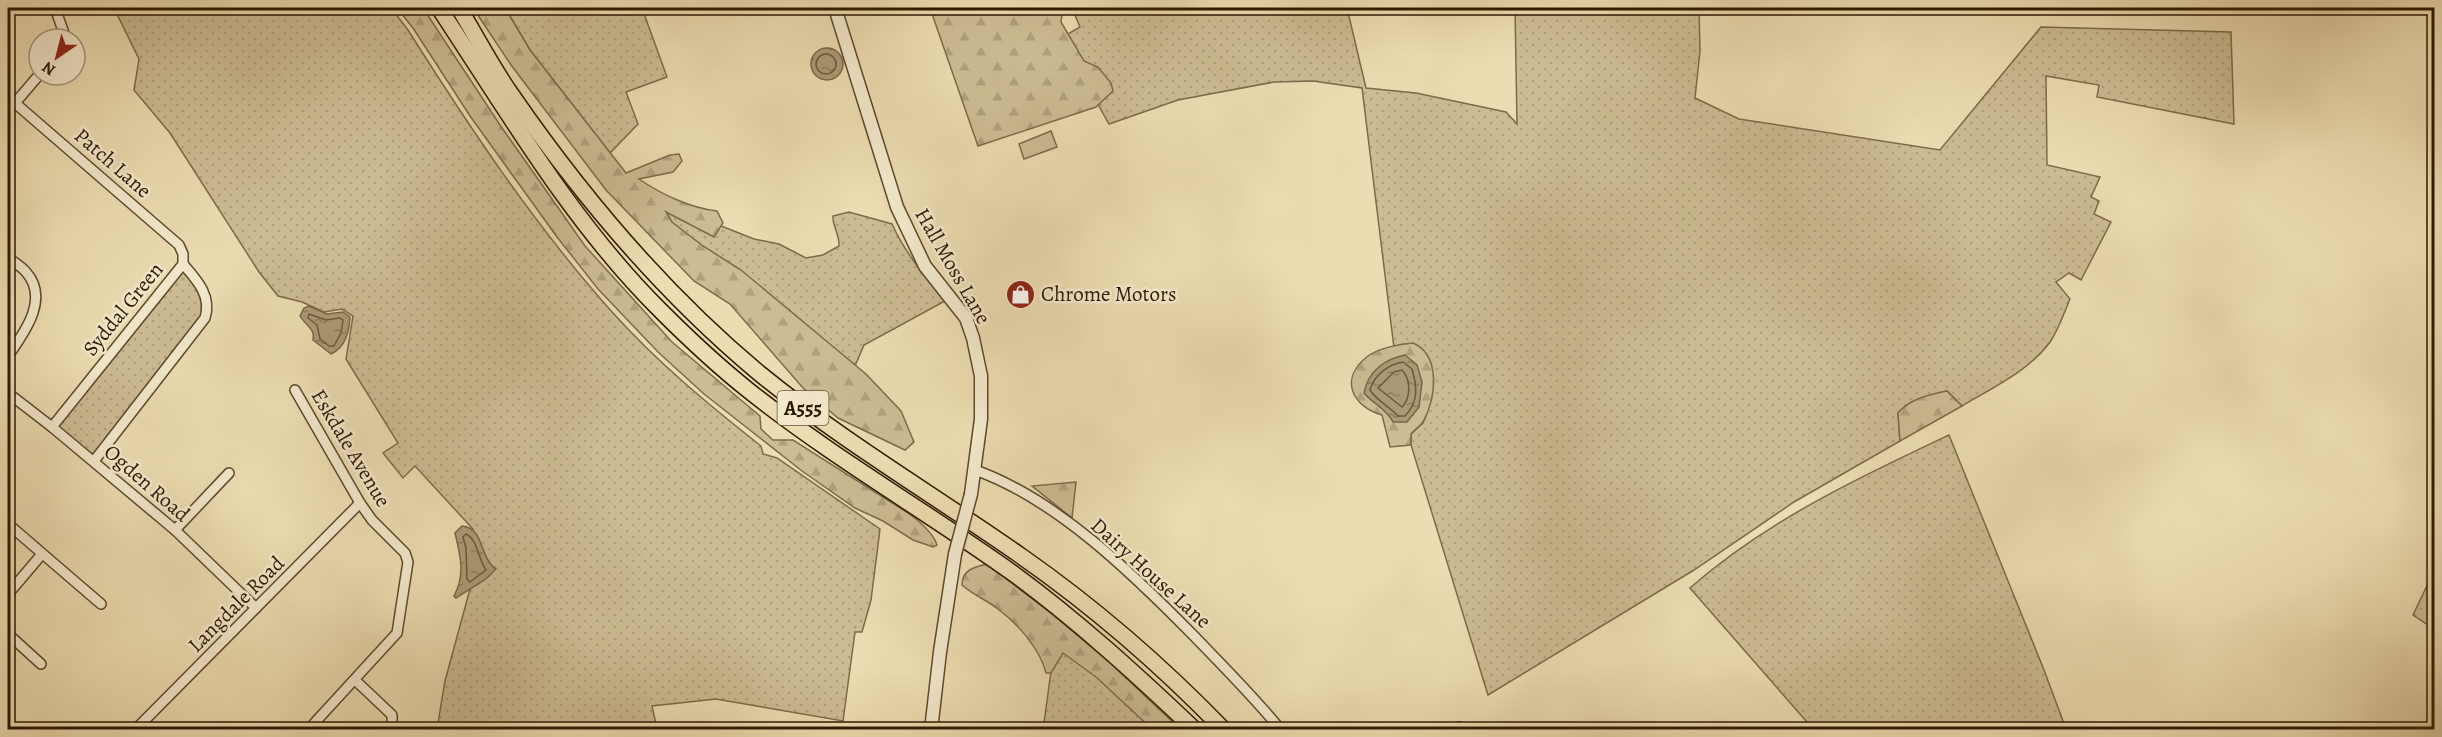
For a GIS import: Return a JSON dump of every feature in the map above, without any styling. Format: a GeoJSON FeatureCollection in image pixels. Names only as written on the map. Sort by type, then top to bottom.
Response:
{"type":"FeatureCollection","features":[{"type":"Feature","properties":{"kind":"highway","name":"A555"},"geometry":{"type":"LineString","coordinates":[[439,8],[536,156],[605,249],[660,311],[747,389],[1045,598],[1123,662],[1195,729]]}},
{"type":"Feature","properties":{"kind":"highway","name":"A555"},"geometry":{"type":"LineString","coordinates":[[459,8],[510,92],[570,175],[627,245],[704,323],[760,373],[812,414],[1062,586],[1136,647],[1224,729]]}},
{"type":"Feature","properties":{"kind":"street"},"geometry":{"type":"LineString","coordinates":[[55,8],[62,27]]}},
{"type":"Feature","properties":{"kind":"street","name":"Hall Moss Lane"},"geometry":{"type":"LineString","coordinates":[[835,8],[897,207],[926,266],[966,318],[979,358],[982,391],[975,470],[955,554],[931,729]]}},
{"type":"Feature","properties":{"kind":"street"},"geometry":{"type":"LineString","coordinates":[[11,100],[27,86]]}},
{"type":"Feature","properties":{"kind":"street","name":"Patch Lane"},"geometry":{"type":"LineString","coordinates":[[11,100],[179,245],[183,254],[183,264]]}},
{"type":"Feature","properties":{"kind":"street"},"geometry":{"type":"LineString","coordinates":[[8,257],[27,272],[34,287],[36,303],[25,331],[8,356]]}},
{"type":"Feature","properties":{"kind":"street","name":"Syddal Green"},"geometry":{"type":"LineString","coordinates":[[52,427],[183,264],[196,279],[207,299],[208,309],[205,318],[94,461]]}},
{"type":"Feature","properties":{"kind":"street","name":"Eskdale Avenue"},"geometry":{"type":"LineString","coordinates":[[295,390],[360,503],[372,520],[405,553],[408,562],[397,633],[308,729]]}},
{"type":"Feature","properties":{"kind":"street","name":"Ogden Road"},"geometry":{"type":"LineString","coordinates":[[8,393],[94,461],[175,530],[256,608]]}},
{"type":"Feature","properties":{"kind":"street","name":"Dairy House Lane"},"geometry":{"type":"LineString","coordinates":[[975,470],[997,478],[1025,493],[1097,544],[1174,616],[1253,696],[1281,729]]}},
{"type":"Feature","properties":{"kind":"street"},"geometry":{"type":"LineString","coordinates":[[175,530],[229,473]]}},
{"type":"Feature","properties":{"kind":"street","name":"Langdale Road"},"geometry":{"type":"LineString","coordinates":[[135,729],[360,503]]}},
{"type":"Feature","properties":{"kind":"street"},"geometry":{"type":"LineString","coordinates":[[8,524],[101,604]]}},
{"type":"Feature","properties":{"kind":"street"},"geometry":{"type":"LineString","coordinates":[[8,594],[42,554]]}},
{"type":"Feature","properties":{"kind":"street"},"geometry":{"type":"LineString","coordinates":[[8,634],[41,664]]}},
{"type":"Feature","properties":{"kind":"street"},"geometry":{"type":"LineString","coordinates":[[355,680],[392,715],[392,729]]}},
{"type":"Feature","properties":{"kind":"green space"},"geometry":{"type":"Polygon","coordinates":[[[114,8],[391,8],[408,30],[504,176],[584,280],[613,313],[647,349],[761,446],[763,454],[777,458],[880,529],[871,600],[862,632],[855,632],[843,721],[716,699],[652,706],[657,729],[437,729],[445,681],[479,556],[473,529],[415,466],[403,478],[383,453],[398,443],[346,359],[353,316],[342,309],[324,312],[302,302],[278,296],[259,272],[170,133],[134,90],[139,59],[114,8]]]}},
{"type":"Feature","properties":{"kind":"green space"},"geometry":{"type":"Polygon","coordinates":[[[397,8],[423,8],[500,125],[585,246],[672,342],[760,416],[761,429],[773,440],[793,440],[908,513],[929,531],[937,545],[933,547],[913,540],[883,521],[855,508],[802,471],[704,394],[658,352],[598,289],[557,237],[470,116],[413,28],[397,8]]]}},
{"type":"Feature","properties":{"kind":"green space"},"geometry":{"type":"Polygon","coordinates":[[[473,8],[505,8],[530,50],[626,173],[670,155],[679,154],[682,161],[673,172],[639,179],[676,200],[717,211],[723,223],[714,237],[666,212],[672,222],[703,246],[741,270],[866,374],[901,411],[914,442],[905,450],[838,418],[803,388],[730,304],[694,281],[606,190],[511,65],[473,8]]]}},
{"type":"Feature","properties":{"kind":"green space"},"geometry":{"type":"Polygon","coordinates":[[[505,8],[642,8],[667,77],[626,92],[638,124],[610,153],[530,50],[505,8]]]}},
{"type":"Feature","properties":{"kind":"green space"},"geometry":{"type":"Polygon","coordinates":[[[930,8],[1068,8],[1062,14],[1061,22],[1084,61],[1098,67],[1111,83],[1113,91],[1096,107],[978,146],[930,8]]]}},
{"type":"Feature","properties":{"kind":"green space"},"geometry":{"type":"Polygon","coordinates":[[[1072,8],[1347,8],[1366,88],[1416,93],[1506,112],[1517,124],[1515,8],[1699,8],[1700,51],[1695,98],[1739,119],[1940,150],[2041,27],[2231,32],[2234,124],[2097,97],[2099,85],[2046,76],[2047,165],[2100,177],[2091,197],[2099,201],[2094,214],[2111,222],[2081,280],[2069,273],[2056,282],[2070,299],[2050,342],[2032,362],[1962,406],[1947,391],[1898,413],[1900,441],[1794,502],[1694,570],[1488,695],[1411,445],[1411,434],[1423,423],[1427,413],[1433,376],[1404,344],[1394,348],[1362,88],[1313,81],[1274,82],[1178,100],[1109,124],[1061,38],[1080,27],[1072,8]]]}},
{"type":"Feature","properties":{"kind":"green space"},"geometry":{"type":"Polygon","coordinates":[[[1051,131],[1057,147],[1024,159],[1019,144],[1051,131]]]}},
{"type":"Feature","properties":{"kind":"green space"},"geometry":{"type":"Polygon","coordinates":[[[648,197],[754,239],[779,244],[806,258],[823,255],[839,246],[833,216],[849,212],[892,224],[909,255],[945,301],[864,345],[849,380],[688,243],[648,197]]]}},
{"type":"Feature","properties":{"kind":"green space"},"geometry":{"type":"Polygon","coordinates":[[[183,264],[196,279],[208,309],[94,461],[52,427],[183,264]]]}},
{"type":"Feature","properties":{"kind":"green space"},"geometry":{"type":"Polygon","coordinates":[[[1413,343],[1422,349],[1432,367],[1434,378],[1431,400],[1423,422],[1411,434],[1411,445],[1390,447],[1382,415],[1371,411],[1356,398],[1352,390],[1352,382],[1359,364],[1368,356],[1389,347],[1413,343]]]}},
{"type":"Feature","properties":{"kind":"green space"},"geometry":{"type":"Polygon","coordinates":[[[1947,391],[1962,406],[1900,441],[1898,413],[1914,401],[1947,391]]]}},
{"type":"Feature","properties":{"kind":"green space"},"geometry":{"type":"Polygon","coordinates":[[[1949,435],[2066,729],[1813,729],[1690,588],[1719,564],[1781,521],[1847,485],[1949,435]]]}},
{"type":"Feature","properties":{"kind":"green space"},"geometry":{"type":"Polygon","coordinates":[[[1076,482],[1072,518],[1032,486],[1076,482]]]}},
{"type":"Feature","properties":{"kind":"green space"},"geometry":{"type":"Polygon","coordinates":[[[987,564],[1051,613],[1109,662],[1180,729],[1152,729],[1096,677],[1063,653],[1051,673],[1046,673],[1039,655],[1013,622],[962,585],[966,573],[973,568],[987,564]]]}},
{"type":"Feature","properties":{"kind":"green space"},"geometry":{"type":"Polygon","coordinates":[[[2434,571],[2434,629],[2413,615],[2434,571]]]}},
{"type":"Feature","properties":{"kind":"green space"},"geometry":{"type":"Polygon","coordinates":[[[1055,642],[1160,730],[1043,730],[1055,642]]]}},
{"type":"Feature","properties":{"kind":"water"},"geometry":{"type":"Polygon","coordinates":[[[827,48],[839,52],[843,64],[839,76],[827,80],[815,76],[811,64],[815,52],[827,48]]]}},
{"type":"Feature","properties":{"kind":"water"},"geometry":{"type":"Polygon","coordinates":[[[309,306],[327,314],[343,312],[350,317],[346,338],[331,354],[313,340],[312,330],[300,316],[304,308],[309,306]]]}},
{"type":"Feature","properties":{"kind":"water"},"geometry":{"type":"Polygon","coordinates":[[[1405,355],[1417,365],[1422,382],[1419,407],[1407,422],[1393,422],[1387,413],[1364,393],[1373,372],[1384,363],[1405,355]]]}},
{"type":"Feature","properties":{"kind":"water"},"geometry":{"type":"Polygon","coordinates":[[[462,526],[475,532],[487,558],[496,569],[486,579],[456,598],[454,596],[460,580],[461,564],[455,533],[462,526]]]}},
{"type":"Feature","properties":{"kind":"place","name":"Chrome Motors"},"geometry":{"type":"Point","coordinates":[1020,294]}}]}
